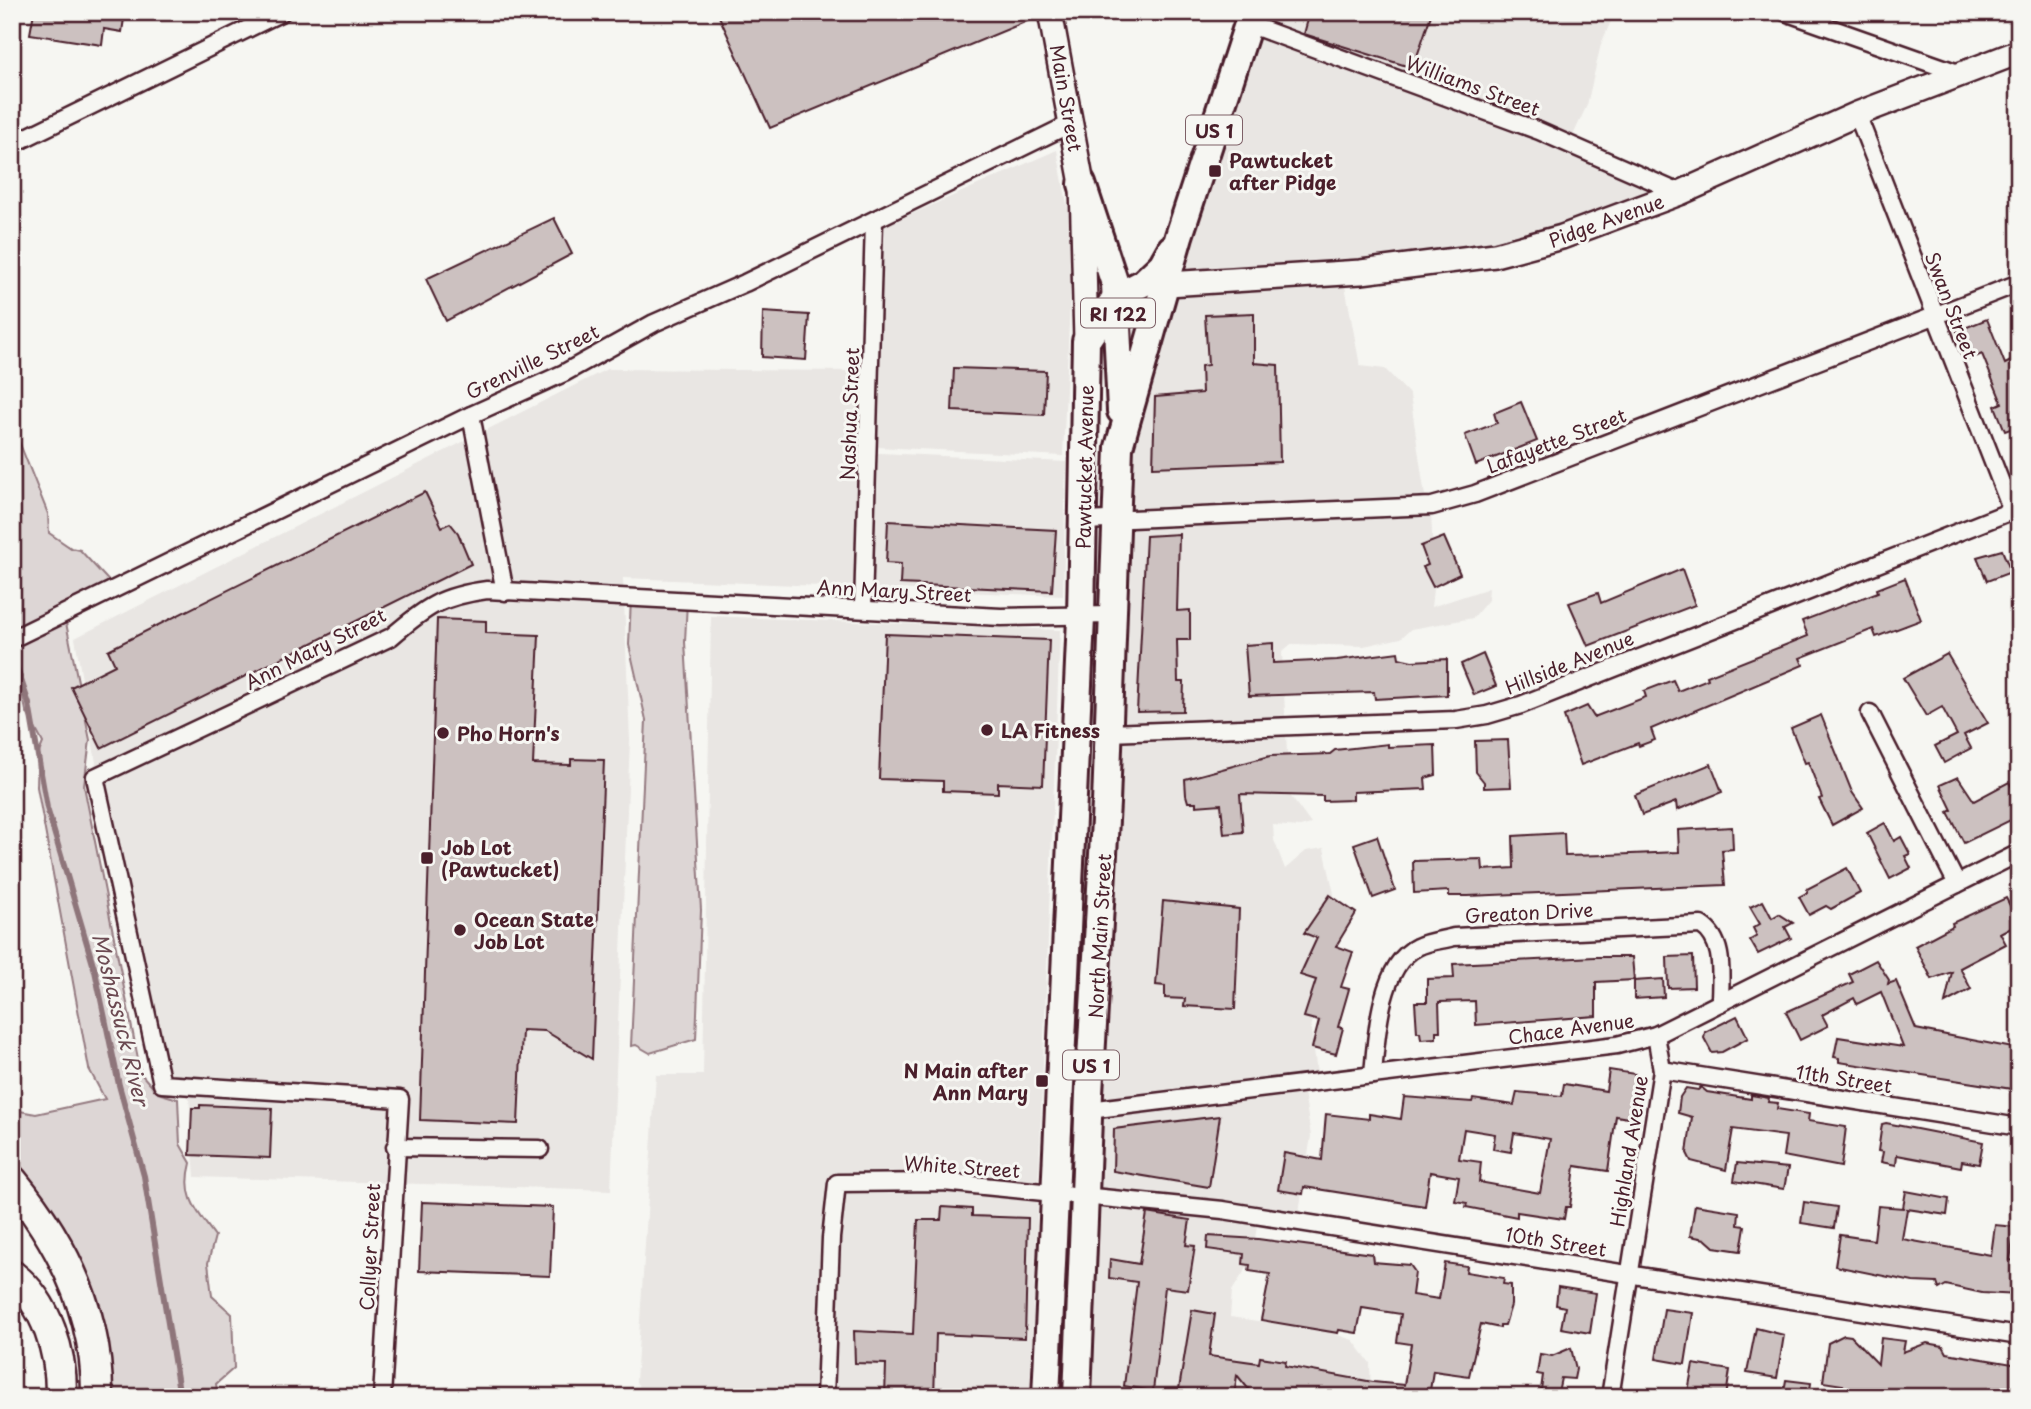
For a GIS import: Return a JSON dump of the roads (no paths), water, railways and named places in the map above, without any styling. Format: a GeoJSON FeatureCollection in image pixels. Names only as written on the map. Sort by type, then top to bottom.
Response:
{"type":"FeatureCollection","features":[{"type":"Feature","properties":{"kind":"highway"},"geometry":{"type":"LineString","coordinates":[[12,1181],[64,1254],[91,1335],[97,1397]]}},
{"type":"Feature","properties":{"kind":"highway"},"geometry":{"type":"LineString","coordinates":[[12,1276],[37,1303],[46,1323],[60,1367],[61,1397]]}},
{"type":"Feature","properties":{"kind":"main road","name":"Pawtucket Avenue"},"geometry":{"type":"LineString","coordinates":[[1108,730],[1119,447],[1168,284],[1179,236],[1250,18]]}},
{"type":"Feature","properties":{"kind":"main road","name":"Main Street"},"geometry":{"type":"LineString","coordinates":[[1082,184],[1116,297],[1121,415],[1119,447]]}},
{"type":"Feature","properties":{"kind":"main road","name":"Pawtucket Avenue"},"geometry":{"type":"LineString","coordinates":[[1076,737],[1084,521],[1086,341],[1116,297],[1143,283],[1162,265],[1179,236]]}},
{"type":"Feature","properties":{"kind":"main road"},"geometry":{"type":"LineString","coordinates":[[1076,737],[1108,730]]}},
{"type":"Feature","properties":{"kind":"main road","name":"North Main Street"},"geometry":{"type":"LineString","coordinates":[[1077,1397],[1108,730]]}},
{"type":"Feature","properties":{"kind":"main road","name":"North Main Street"},"geometry":{"type":"LineString","coordinates":[[1046,1397],[1076,737]]}},
{"type":"Feature","properties":{"kind":"street"},"geometry":{"type":"LineString","coordinates":[[19,141],[282,12]]}},
{"type":"Feature","properties":{"kind":"street","name":"Main Street"},"geometry":{"type":"LineString","coordinates":[[1050,12],[1082,184],[1086,341]]}},
{"type":"Feature","properties":{"kind":"street"},"geometry":{"type":"LineString","coordinates":[[1784,12],[1961,74]]}},
{"type":"Feature","properties":{"kind":"street","name":"Williams Street"},"geometry":{"type":"LineString","coordinates":[[1250,18],[1539,131],[1680,193]]}},
{"type":"Feature","properties":{"kind":"street","name":"Pidge Avenue"},"geometry":{"type":"LineString","coordinates":[[1168,284],[1361,272],[1495,255],[1562,237],[1680,193],[1857,114],[2019,52]]}},
{"type":"Feature","properties":{"kind":"street","name":"Swan Street"},"geometry":{"type":"LineString","coordinates":[[1857,114],[1934,317],[2015,509]]}},
{"type":"Feature","properties":{"kind":"street","name":"Grenville Street"},"geometry":{"type":"LineString","coordinates":[[12,639],[471,415],[564,373],[654,323],[874,221],[1072,123]]}},
{"type":"Feature","properties":{"kind":"street","name":"Nashua Street"},"geometry":{"type":"LineString","coordinates":[[863,608],[874,221]]}},
{"type":"Feature","properties":{"kind":"street","name":"Lafayette Street"},"geometry":{"type":"LineString","coordinates":[[1084,521],[1432,506],[1475,494],[2019,283]]}},
{"type":"Feature","properties":{"kind":"street"},"geometry":{"type":"LineString","coordinates":[[471,415],[505,592]]}},
{"type":"Feature","properties":{"kind":"street","name":"Hillside Avenue"},"geometry":{"type":"LineString","coordinates":[[1108,730],[1456,720],[1488,715],[1521,705],[2015,509]]}},
{"type":"Feature","properties":{"kind":"street","name":"Ann Mary Street"},"geometry":{"type":"LineString","coordinates":[[400,1099],[162,1084],[94,777],[391,637],[439,601],[453,595],[505,592],[1081,618],[1112,615]]}},
{"type":"Feature","properties":{"kind":"street"},"geometry":{"type":"LineString","coordinates":[[1870,713],[1956,884]]}},
{"type":"Feature","properties":{"kind":"street","name":"Chace Avenue"},"geometry":{"type":"LineString","coordinates":[[1089,1110],[1617,1045],[1657,1035],[2019,853]]}},
{"type":"Feature","properties":{"kind":"street","name":"Greaton Drive"},"geometry":{"type":"LineString","coordinates":[[1373,1075],[1388,981],[1400,960],[1417,947],[1454,937],[1701,925],[1712,932],[1720,955],[1720,1003]]}},
{"type":"Feature","properties":{"kind":"street","name":"Highland Avenue"},"geometry":{"type":"LineString","coordinates":[[1611,1397],[1662,1070],[1657,1035]]}},
{"type":"Feature","properties":{"kind":"street","name":"11th Street"},"geometry":{"type":"LineString","coordinates":[[1662,1070],[2019,1128]]}},
{"type":"Feature","properties":{"kind":"street","name":"Collyer Street"},"geometry":{"type":"LineString","coordinates":[[382,1397],[400,1099]]}},
{"type":"Feature","properties":{"kind":"street"},"geometry":{"type":"LineString","coordinates":[[395,1147],[540,1149]]}},
{"type":"Feature","properties":{"kind":"street","name":"White Street"},"geometry":{"type":"LineString","coordinates":[[825,1397],[831,1238],[837,1183],[943,1182],[1085,1196]]}},
{"type":"Feature","properties":{"kind":"street","name":"10th Street"},"geometry":{"type":"LineString","coordinates":[[1085,1196],[1223,1210],[2019,1335]]}},
{"type":"Feature","properties":{"kind":"waterway","name":"Moshassuck River"},"geometry":{"type":"LineString","coordinates":[[12,653],[29,704],[47,808],[95,971],[119,1085],[144,1176],[180,1397]]}},
{"type":"Feature","properties":{"kind":"place","name":"Pawtucket after Pidge"},"geometry":{"type":"Point","coordinates":[1215,171]}},
{"type":"Feature","properties":{"kind":"place","name":"LA Fitness"},"geometry":{"type":"Point","coordinates":[987,730]}},
{"type":"Feature","properties":{"kind":"place","name":"Pho Horn's"},"geometry":{"type":"Point","coordinates":[443,733]}},
{"type":"Feature","properties":{"kind":"place","name":"Job Lot (Pawtucket)"},"geometry":{"type":"Point","coordinates":[427,858]}},
{"type":"Feature","properties":{"kind":"place","name":"Ocean State Job Lot"},"geometry":{"type":"Point","coordinates":[460,930]}},
{"type":"Feature","properties":{"kind":"place","name":"N Main after Ann Mary"},"geometry":{"type":"Point","coordinates":[1042,1081]}}]}
